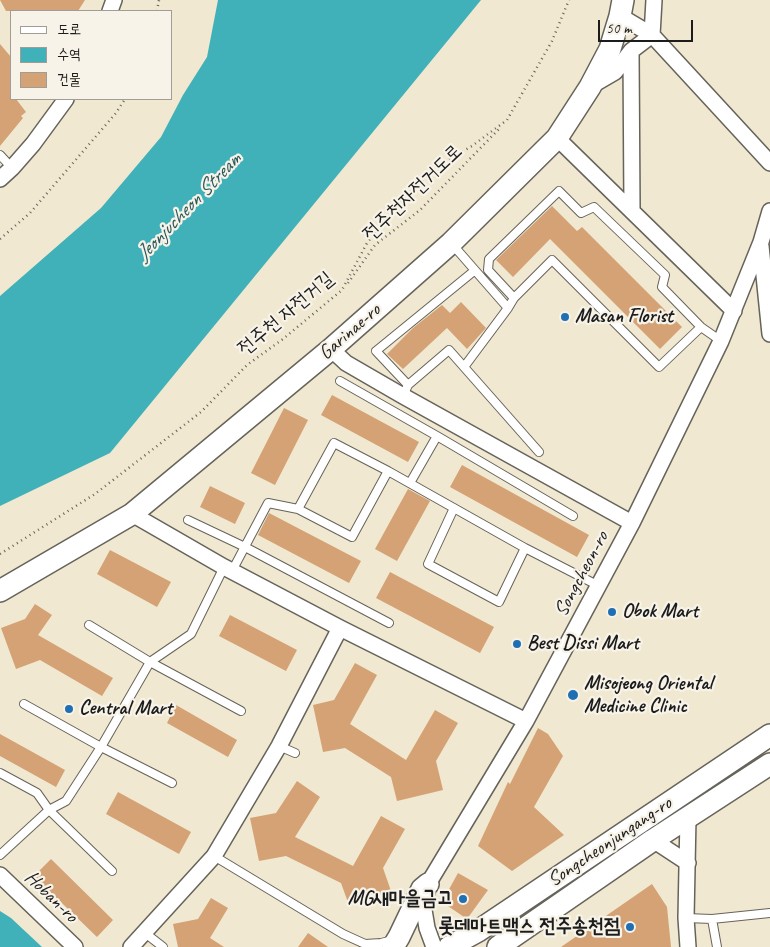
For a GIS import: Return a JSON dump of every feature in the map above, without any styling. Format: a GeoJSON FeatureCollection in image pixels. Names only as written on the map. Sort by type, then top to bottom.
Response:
{"type":"FeatureCollection","features":[{"type":"Feature","properties":{"kind":"street"},"geometry":{"type":"LineString","coordinates":[[590,87],[615,72],[631,51],[652,35],[654,0]]}},
{"type":"Feature","properties":{"kind":"street"},"geometry":{"type":"LineString","coordinates":[[622,8],[652,35],[770,163]]}},
{"type":"Feature","properties":{"kind":"street","name":"Garinae-ro"},"geometry":{"type":"LineString","coordinates":[[0,591],[132,514],[331,349],[451,242],[557,138],[590,87],[610,49],[622,8]]}},
{"type":"Feature","properties":{"kind":"street"},"geometry":{"type":"LineString","coordinates":[[631,51],[632,210]]}},
{"type":"Feature","properties":{"kind":"street"},"geometry":{"type":"LineString","coordinates":[[0,179],[33,144],[65,100]]}},
{"type":"Feature","properties":{"kind":"street"},"geometry":{"type":"LineString","coordinates":[[557,138],[734,311]]}},
{"type":"Feature","properties":{"kind":"street","name":"Songcheon-ro"},"geometry":{"type":"LineString","coordinates":[[434,947],[424,910],[428,884],[526,720],[632,523],[721,341],[761,242],[770,211]]}},
{"type":"Feature","properties":{"kind":"street"},"geometry":{"type":"LineString","coordinates":[[761,242],[770,334]]}},
{"type":"Feature","properties":{"kind":"street"},"geometry":{"type":"LineString","coordinates":[[331,349],[346,363],[405,390],[632,523]]}},
{"type":"Feature","properties":{"kind":"street"},"geometry":{"type":"LineString","coordinates":[[132,514],[228,569],[340,628],[526,720]]}},
{"type":"Feature","properties":{"kind":"street"},"geometry":{"type":"LineString","coordinates":[[131,947],[214,856],[278,746],[340,628]]}},
{"type":"Feature","properties":{"kind":"street","name":"Songcheonjungang-ro"},"geometry":{"type":"LineString","coordinates":[[449,947],[478,930],[770,736]]}},
{"type":"Feature","properties":{"kind":"street","name":"Songcheonjungang-ro"},"geometry":{"type":"LineString","coordinates":[[498,947],[653,840],[770,764]]}},
{"type":"Feature","properties":{"kind":"street"},"geometry":{"type":"LineString","coordinates":[[688,817],[686,918],[688,947]]}},
{"type":"Feature","properties":{"kind":"street"},"geometry":{"type":"LineString","coordinates":[[653,840],[688,863]]}},
{"type":"Feature","properties":{"kind":"street","name":"Hoban-ro"},"geometry":{"type":"LineString","coordinates":[[0,875],[75,947]]}},
{"type":"Feature","properties":{"kind":"street"},"geometry":{"type":"LineString","coordinates":[[396,942],[422,889],[428,884]]}},
{"type":"Feature","properties":{"kind":"lane"},"geometry":{"type":"LineString","coordinates":[[0,155],[12,168]]}},
{"type":"Feature","properties":{"kind":"lane"},"geometry":{"type":"LineString","coordinates":[[514,298],[488,270],[489,259],[559,190],[581,213],[594,207],[665,276],[662,287],[701,327],[721,341]]}},
{"type":"Feature","properties":{"kind":"lane"},"geometry":{"type":"LineString","coordinates":[[451,242],[474,271],[508,308]]}},
{"type":"Feature","properties":{"kind":"lane"},"geometry":{"type":"LineString","coordinates":[[464,367],[514,298],[552,260],[659,367],[701,327]]}},
{"type":"Feature","properties":{"kind":"lane"},"geometry":{"type":"LineString","coordinates":[[474,271],[376,351],[405,390],[450,350],[539,452]]}},
{"type":"Feature","properties":{"kind":"lane"},"geometry":{"type":"LineString","coordinates":[[340,381],[573,516]]}},
{"type":"Feature","properties":{"kind":"lane"},"geometry":{"type":"LineString","coordinates":[[410,483],[436,436]]}},
{"type":"Feature","properties":{"kind":"lane"},"geometry":{"type":"LineString","coordinates":[[298,509],[334,443],[598,586]]}},
{"type":"Feature","properties":{"kind":"lane"},"geometry":{"type":"LineString","coordinates":[[0,855],[49,810],[66,801],[101,747],[150,662],[191,634],[228,569],[245,547],[268,502],[298,509],[352,538],[388,471]]}},
{"type":"Feature","properties":{"kind":"lane"},"geometry":{"type":"LineString","coordinates":[[454,508],[428,564],[499,602],[526,548]]}},
{"type":"Feature","properties":{"kind":"lane"},"geometry":{"type":"LineString","coordinates":[[188,520],[245,547],[389,623]]}},
{"type":"Feature","properties":{"kind":"lane"},"geometry":{"type":"LineString","coordinates":[[89,625],[150,662],[241,712]]}},
{"type":"Feature","properties":{"kind":"lane"},"geometry":{"type":"LineString","coordinates":[[24,704],[101,747],[172,782]]}},
{"type":"Feature","properties":{"kind":"lane"},"geometry":{"type":"LineString","coordinates":[[278,746],[295,753]]}},
{"type":"Feature","properties":{"kind":"lane"},"geometry":{"type":"LineString","coordinates":[[0,773],[37,793],[49,810],[112,871]]}},
{"type":"Feature","properties":{"kind":"lane"},"geometry":{"type":"LineString","coordinates":[[214,856],[343,934],[365,944],[396,942]]}},
{"type":"Feature","properties":{"kind":"lane"},"geometry":{"type":"LineString","coordinates":[[686,918],[712,919],[770,914]]}},
{"type":"Feature","properties":{"kind":"lane"},"geometry":{"type":"LineString","coordinates":[[712,919],[717,947]]}},
{"type":"Feature","properties":{"kind":"lane"},"geometry":{"type":"LineString","coordinates":[[145,933],[164,947]]}},
{"type":"Feature","properties":{"kind":"path","name":"전주천 자전거길"},"geometry":{"type":"LineString","coordinates":[[0,554],[94,494],[201,412],[247,365],[283,339],[342,290],[367,243],[396,206],[435,168],[472,146],[507,120],[552,42],[569,0]]}},
{"type":"Feature","properties":{"kind":"path"},"geometry":{"type":"LineString","coordinates":[[0,239],[30,212],[116,113],[124,100]]}},
{"type":"Feature","properties":{"kind":"path","name":"전주천자전거도로"},"geometry":{"type":"LineString","coordinates":[[342,290],[375,245],[420,210],[507,120]]}},
{"type":"Feature","properties":{"kind":"water","name":"Jeonjucheon Stream"},"geometry":{"type":"Polygon","coordinates":[[[218,0],[481,0],[110,453],[0,506],[0,296],[101,208],[161,137],[183,95],[207,57],[218,0]]]}},
{"type":"Feature","properties":{"kind":"water"},"geometry":{"type":"Polygon","coordinates":[[[0,911],[11,918],[42,947],[0,947],[0,911]]]}},
{"type":"Feature","properties":{"kind":"building"},"geometry":{"type":"Polygon","coordinates":[[[0,0],[85,0],[79,10],[6,11],[0,0]]]}},
{"type":"Feature","properties":{"kind":"building"},"geometry":{"type":"Polygon","coordinates":[[[0,44],[10,56],[10,100],[17,100],[26,112],[21,116],[23,118],[0,146],[0,44]]]}},
{"type":"Feature","properties":{"kind":"building"},"geometry":{"type":"Polygon","coordinates":[[[552,206],[577,231],[582,227],[682,327],[660,349],[550,239],[513,277],[496,260],[552,206]]]}},
{"type":"Feature","properties":{"kind":"building"},"geometry":{"type":"Polygon","coordinates":[[[461,302],[486,328],[467,349],[447,328],[403,369],[387,354],[413,328],[442,305],[450,313],[461,302]]]}},
{"type":"Feature","properties":{"kind":"building"},"geometry":{"type":"Polygon","coordinates":[[[332,395],[419,442],[408,462],[321,415],[332,395]]]}},
{"type":"Feature","properties":{"kind":"building"},"geometry":{"type":"Polygon","coordinates":[[[284,408],[308,420],[275,485],[251,473],[284,408]]]}},
{"type":"Feature","properties":{"kind":"building"},"geometry":{"type":"Polygon","coordinates":[[[462,465],[589,535],[577,557],[450,487],[462,465]]]}},
{"type":"Feature","properties":{"kind":"building"},"geometry":{"type":"Polygon","coordinates":[[[210,486],[245,503],[235,524],[200,507],[210,486]]]}},
{"type":"Feature","properties":{"kind":"building"},"geometry":{"type":"Polygon","coordinates":[[[408,489],[430,501],[397,561],[375,549],[408,489]]]}},
{"type":"Feature","properties":{"kind":"building"},"geometry":{"type":"Polygon","coordinates":[[[269,513],[361,561],[349,583],[258,535],[269,513]]]}},
{"type":"Feature","properties":{"kind":"building"},"geometry":{"type":"Polygon","coordinates":[[[110,550],[171,582],[157,607],[97,574],[110,550]]]}},
{"type":"Feature","properties":{"kind":"building"},"geometry":{"type":"Polygon","coordinates":[[[390,572],[494,627],[480,653],[376,598],[390,572]]]}},
{"type":"Feature","properties":{"kind":"building"},"geometry":{"type":"Polygon","coordinates":[[[35,604],[52,615],[38,635],[113,678],[102,696],[40,660],[16,669],[1,628],[25,619],[35,604]]]}},
{"type":"Feature","properties":{"kind":"building"},"geometry":{"type":"Polygon","coordinates":[[[230,615],[297,650],[286,671],[219,636],[230,615]]]}},
{"type":"Feature","properties":{"kind":"building"},"geometry":{"type":"Polygon","coordinates":[[[355,663],[377,675],[350,724],[406,760],[435,710],[458,723],[436,761],[443,790],[397,801],[391,777],[345,748],[323,752],[313,705],[334,700],[355,663]]]}},
{"type":"Feature","properties":{"kind":"building"},"geometry":{"type":"Polygon","coordinates":[[[176,705],[237,740],[228,757],[167,723],[176,705]]]}},
{"type":"Feature","properties":{"kind":"building"},"geometry":{"type":"Polygon","coordinates":[[[538,728],[548,734],[563,756],[534,807],[564,835],[512,871],[478,846],[508,782],[510,784],[538,728]]]}},
{"type":"Feature","properties":{"kind":"building"},"geometry":{"type":"Polygon","coordinates":[[[0,734],[65,770],[56,787],[0,756],[0,734]]]}},
{"type":"Feature","properties":{"kind":"building"},"geometry":{"type":"Polygon","coordinates":[[[297,781],[320,797],[295,837],[353,866],[381,816],[405,829],[383,868],[391,891],[349,905],[341,883],[286,856],[259,861],[250,818],[276,813],[297,781]]]}},
{"type":"Feature","properties":{"kind":"building"},"geometry":{"type":"Polygon","coordinates":[[[118,792],[191,832],[179,854],[106,814],[118,792]]]}},
{"type":"Feature","properties":{"kind":"building"},"geometry":{"type":"Polygon","coordinates":[[[51,859],[113,920],[97,937],[34,876],[51,859]]]}},
{"type":"Feature","properties":{"kind":"building"},"geometry":{"type":"Polygon","coordinates":[[[458,873],[488,890],[467,919],[442,902],[458,873]]]}},
{"type":"Feature","properties":{"kind":"building","name":"롯데마트맥스 전주송천점"},"geometry":{"type":"Polygon","coordinates":[[[652,884],[667,907],[671,947],[561,947],[652,884]]]}},
{"type":"Feature","properties":{"kind":"building"},"geometry":{"type":"Polygon","coordinates":[[[211,898],[228,908],[210,938],[224,947],[178,947],[173,924],[198,919],[211,898]]]}},
{"type":"Feature","properties":{"kind":"building"},"geometry":{"type":"Polygon","coordinates":[[[308,933],[328,947],[298,947],[308,933]]]}},
{"type":"Feature","properties":{"kind":"place","name":"Masan Florist"},"geometry":{"type":"Point","coordinates":[565,317]}},
{"type":"Feature","properties":{"kind":"place","name":"Obok Mart"},"geometry":{"type":"Point","coordinates":[612,612]}},
{"type":"Feature","properties":{"kind":"place","name":"Best Dissi Mart"},"geometry":{"type":"Point","coordinates":[517,644]}},
{"type":"Feature","properties":{"kind":"place","name":"Misojeong Oriental Medicine Clinic"},"geometry":{"type":"Point","coordinates":[573,695]}},
{"type":"Feature","properties":{"kind":"place","name":"Central Mart"},"geometry":{"type":"Point","coordinates":[69,709]}},
{"type":"Feature","properties":{"kind":"place","name":"MG새마을금고"},"geometry":{"type":"Point","coordinates":[463,899]}},
{"type":"Feature","properties":{"kind":"place","name":"롯데마트맥스 전주송천점"},"geometry":{"type":"Point","coordinates":[630,927]}}]}
